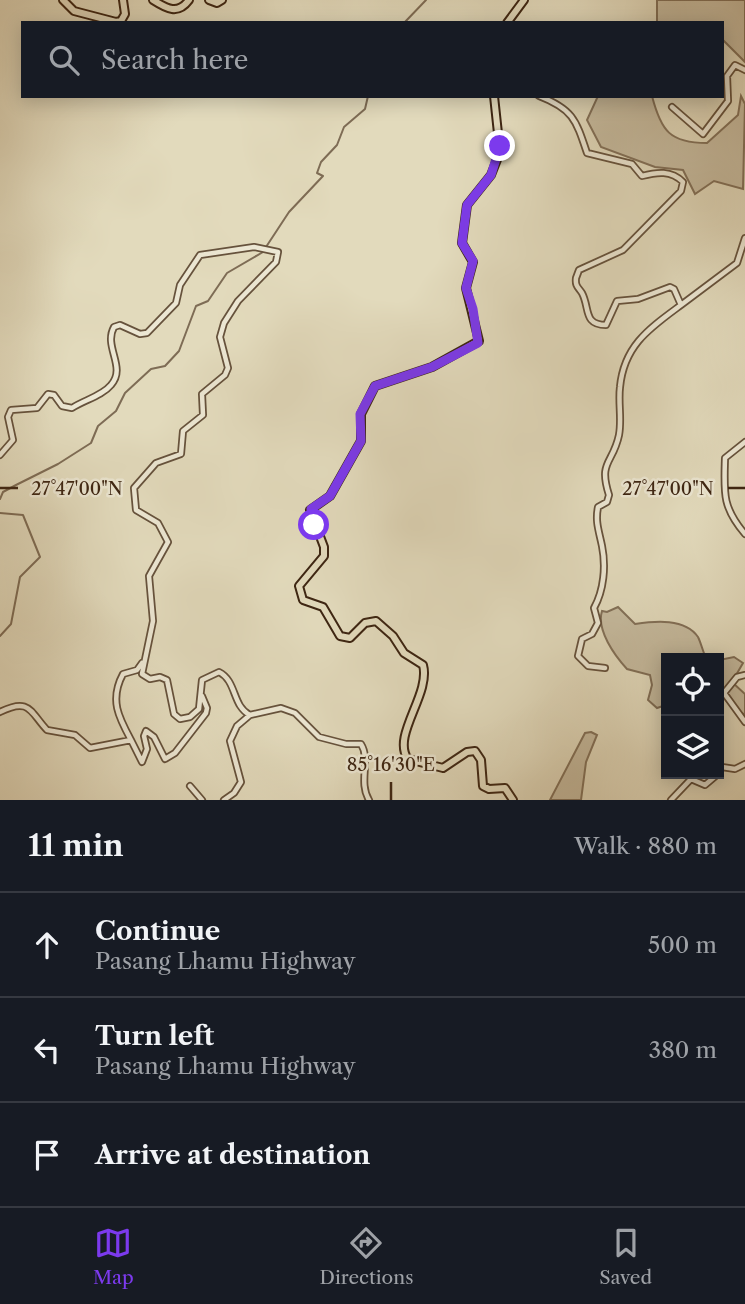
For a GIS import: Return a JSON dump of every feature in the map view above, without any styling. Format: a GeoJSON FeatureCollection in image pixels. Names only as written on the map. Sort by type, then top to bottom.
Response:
{"type":"FeatureCollection","features":[{"type":"Feature","properties":{"kind":"main road"},"geometry":{"type":"LineString","coordinates":[[63,0],[74,10],[112,21]]}},
{"type":"Feature","properties":{"kind":"main road"},"geometry":{"type":"LineString","coordinates":[[121,21],[125,14],[123,0]]}},
{"type":"Feature","properties":{"kind":"main road"},"geometry":{"type":"LineString","coordinates":[[153,0],[173,10],[182,9],[189,0]]}},
{"type":"Feature","properties":{"kind":"main road"},"geometry":{"type":"LineString","coordinates":[[209,0],[217,3],[222,0]]}},
{"type":"Feature","properties":{"kind":"main road"},"geometry":{"type":"LineString","coordinates":[[508,21],[524,0]]}},
{"type":"Feature","properties":{"kind":"main road"},"geometry":{"type":"LineString","coordinates":[[494,98],[500,152],[491,175],[467,205],[462,243],[473,261],[466,288],[479,341],[435,365],[381,382],[373,388],[360,414],[361,441],[330,496],[310,510],[324,547],[324,556],[299,586],[303,600],[323,607],[340,636],[350,638],[365,624],[376,621],[394,637],[404,653],[424,665],[418,705],[404,737],[404,752],[408,759],[443,768],[467,752],[475,751],[480,758],[483,786],[489,789],[505,788],[513,800]]}},
{"type":"Feature","properties":{"kind":"street"},"geometry":{"type":"LineString","coordinates":[[672,107],[704,134],[728,101],[727,76],[735,65],[745,70]]}},
{"type":"Feature","properties":{"kind":"street"},"geometry":{"type":"LineString","coordinates":[[544,98],[563,106],[577,123],[587,153],[632,164],[642,176],[658,172],[676,175],[683,182],[681,191],[623,250],[579,270],[575,285],[583,295],[590,321],[606,325],[617,301],[638,299],[670,287],[674,289],[681,305]]}},
{"type":"Feature","properties":{"kind":"street"},"geometry":{"type":"LineString","coordinates":[[604,668],[588,666],[578,656],[582,639],[592,634],[598,623],[594,608],[600,596],[604,569],[603,548],[595,520],[598,507],[607,502],[609,495],[604,480],[605,463],[617,444],[621,423],[619,389],[625,358],[642,334],[737,263],[745,238]]}},
{"type":"Feature","properties":{"kind":"street"},"geometry":{"type":"LineString","coordinates":[[0,455],[10,447],[13,440],[8,417],[12,410],[37,408],[48,394],[56,397],[62,406],[72,408],[112,385],[118,369],[111,336],[114,327],[120,325],[140,334],[147,333],[176,303],[180,285],[200,255],[266,248],[278,252],[279,258],[238,301],[224,323],[220,337],[228,368],[225,375],[202,394],[204,415],[183,431],[179,457],[156,463],[134,488],[136,510],[158,523],[168,542],[149,576],[153,616],[143,676],[167,680],[177,716],[184,719],[195,714],[201,706],[202,680],[219,672],[229,679],[239,706],[250,715]]}},
{"type":"Feature","properties":{"kind":"street"},"geometry":{"type":"LineString","coordinates":[[745,442],[725,458],[724,485],[728,514],[745,534]]}},
{"type":"Feature","properties":{"kind":"street"},"geometry":{"type":"LineString","coordinates":[[148,653],[137,670],[126,672],[120,680],[116,716],[131,740],[138,761],[146,759],[146,731],[154,737],[165,759],[171,757],[206,713],[208,708],[202,695]]}},
{"type":"Feature","properties":{"kind":"street"},"geometry":{"type":"LineString","coordinates":[[745,675],[737,677],[724,691],[745,722]]}},
{"type":"Feature","properties":{"kind":"street"},"geometry":{"type":"LineString","coordinates":[[0,712],[14,706],[27,708],[37,713],[47,730],[75,734],[90,748],[102,748],[124,739],[131,740]]}},
{"type":"Feature","properties":{"kind":"street"},"geometry":{"type":"LineString","coordinates":[[224,800],[234,793],[241,782],[230,741],[237,726],[250,715],[281,708],[295,713],[319,737],[361,744],[365,752],[363,786],[369,800]]}},
{"type":"Feature","properties":{"kind":"street"},"geometry":{"type":"LineString","coordinates":[[724,767],[735,769],[745,764]]}},
{"type":"Feature","properties":{"kind":"street"},"geometry":{"type":"LineString","coordinates":[[671,800],[691,779],[705,785],[712,779]]}},
{"type":"Feature","properties":{"kind":"street"},"geometry":{"type":"LineString","coordinates":[[190,786],[202,800]]}},
{"type":"Feature","properties":{"kind":"shaded area"},"geometry":{"type":"Polygon","coordinates":[[[657,0],[745,0],[745,62],[724,41],[724,21],[657,21],[657,0]]]}},
{"type":"Feature","properties":{"kind":"shaded area"},"geometry":{"type":"Polygon","coordinates":[[[741,96],[745,104],[743,189],[714,181],[695,194],[683,170],[655,167],[601,147],[587,120],[597,98],[653,98],[659,118],[669,133],[684,141],[707,143],[738,115],[741,96]]]}},
{"type":"Feature","properties":{"kind":"shaded area"},"geometry":{"type":"Polygon","coordinates":[[[618,607],[635,624],[669,622],[685,627],[698,637],[704,653],[661,653],[661,707],[657,708],[648,700],[652,685],[650,675],[627,669],[612,650],[602,626],[602,611],[607,612],[618,607]]]}},
{"type":"Feature","properties":{"kind":"shaded area"},"geometry":{"type":"Polygon","coordinates":[[[734,657],[743,663],[732,682],[745,694],[745,715],[724,698],[724,659],[734,657]]]}},
{"type":"Feature","properties":{"kind":"shaded area"},"geometry":{"type":"Polygon","coordinates":[[[585,733],[597,735],[586,762],[581,800],[550,800],[585,733]]]}},
{"type":"Feature","properties":{"kind":"waterway"},"geometry":{"type":"LineString","coordinates":[[406,21],[426,0]]}},
{"type":"Feature","properties":{"kind":"waterway"},"geometry":{"type":"LineString","coordinates":[[266,247],[289,212],[323,176],[317,173],[321,162],[337,145],[344,127],[365,109],[368,98]]}},
{"type":"Feature","properties":{"kind":"waterway"},"geometry":{"type":"LineString","coordinates":[[0,499],[3,492],[58,464],[91,443],[98,426],[116,411],[125,393],[151,369],[165,366],[179,351],[196,306],[208,301],[227,273],[263,252]]}},
{"type":"Feature","properties":{"kind":"waterway"},"geometry":{"type":"LineString","coordinates":[[0,513],[23,515],[40,557],[20,577],[11,624],[0,636]]}},
{"type":"Feature","properties":{"kind":"route"},"geometry":{"type":"LineString","coordinates":[[314,525],[310,511],[330,496],[340,474],[354,456],[363,435],[360,414],[375,386],[432,367],[478,343],[473,309],[466,288],[473,261],[462,243],[467,205],[491,175],[500,146]]}}]}
